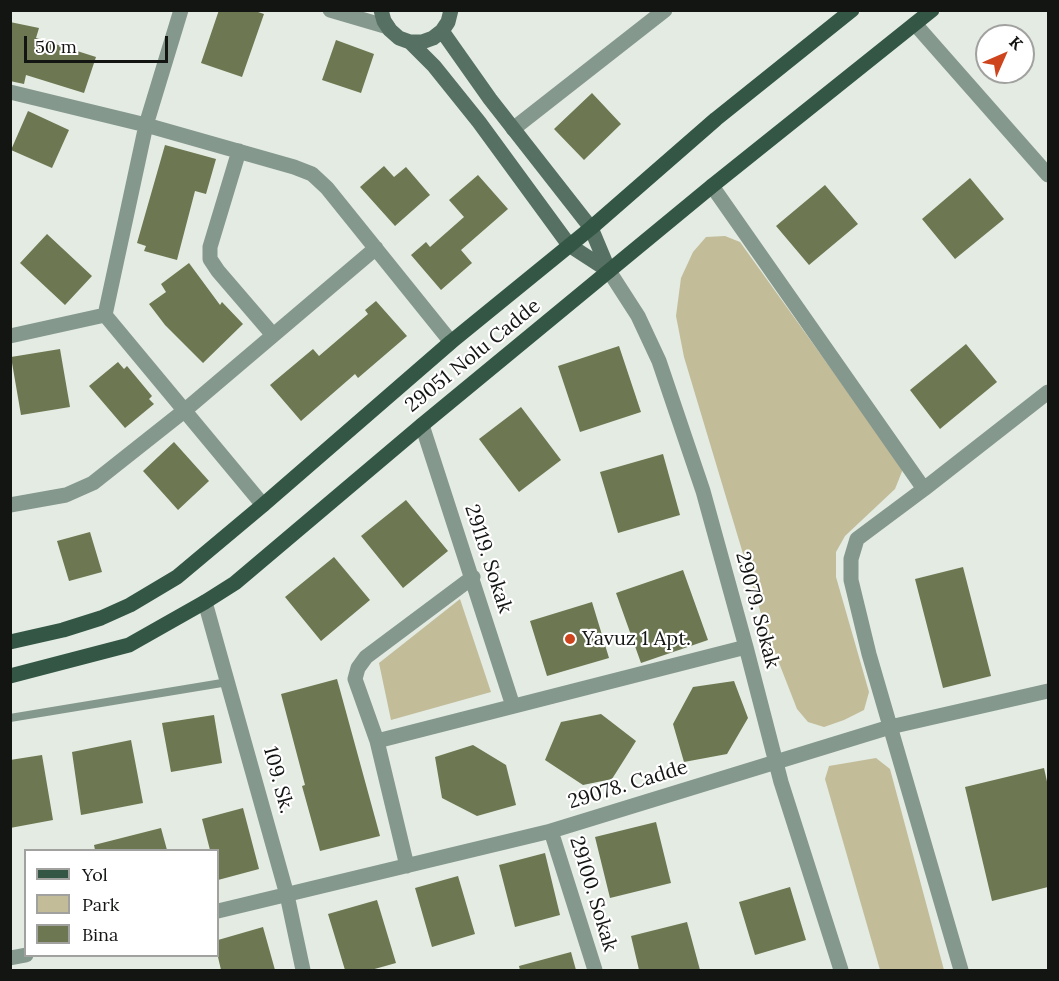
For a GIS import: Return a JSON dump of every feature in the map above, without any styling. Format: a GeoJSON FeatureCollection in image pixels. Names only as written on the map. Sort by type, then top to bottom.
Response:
{"type":"FeatureCollection","features":[{"type":"Feature","properties":{"kind":"main road","name":"29051 Nolu Cadde"},"geometry":{"type":"LineString","coordinates":[[10,642],[63,630],[101,618],[130,605],[177,577],[451,342],[591,228],[716,119],[852,10]]}},
{"type":"Feature","properties":{"kind":"main road","name":"29051 Nolu Cadde"},"geometry":{"type":"LineString","coordinates":[[10,676],[129,645],[235,583],[422,425],[712,186],[932,10]]}},
{"type":"Feature","properties":{"kind":"street"},"geometry":{"type":"LineString","coordinates":[[105,315],[146,125],[181,10]]}},
{"type":"Feature","properties":{"kind":"street"},"geometry":{"type":"LineString","coordinates":[[330,10],[388,27]]}},
{"type":"Feature","properties":{"kind":"street"},"geometry":{"type":"LineString","coordinates":[[381,10],[388,27],[399,38],[410,42],[422,42],[442,31],[448,22],[451,10]]}},
{"type":"Feature","properties":{"kind":"street"},"geometry":{"type":"LineString","coordinates":[[513,129],[665,10]]}},
{"type":"Feature","properties":{"kind":"street"},"geometry":{"type":"LineString","coordinates":[[915,24],[1048,175]]}},
{"type":"Feature","properties":{"kind":"street"},"geometry":{"type":"LineString","coordinates":[[442,31],[513,129],[591,228],[609,271]]}},
{"type":"Feature","properties":{"kind":"street"},"geometry":{"type":"LineString","coordinates":[[410,42],[434,66],[479,122],[569,245],[609,271]]}},
{"type":"Feature","properties":{"kind":"street"},"geometry":{"type":"LineString","coordinates":[[10,92],[146,125],[294,166],[312,174],[327,188],[451,342]]}},
{"type":"Feature","properties":{"kind":"street"},"geometry":{"type":"LineString","coordinates":[[239,151],[210,247],[210,259],[273,335]]}},
{"type":"Feature","properties":{"kind":"street"},"geometry":{"type":"LineString","coordinates":[[712,186],[924,489]]}},
{"type":"Feature","properties":{"kind":"street"},"geometry":{"type":"LineString","coordinates":[[10,505],[66,495],[93,483],[184,411],[376,248]]}},
{"type":"Feature","properties":{"kind":"street","name":"29079. Sokak"},"geometry":{"type":"LineString","coordinates":[[609,271],[638,316],[659,361],[703,491],[775,761],[841,970]]}},
{"type":"Feature","properties":{"kind":"street"},"geometry":{"type":"LineString","coordinates":[[10,336],[105,315]]}},
{"type":"Feature","properties":{"kind":"street"},"geometry":{"type":"LineString","coordinates":[[105,315],[263,505]]}},
{"type":"Feature","properties":{"kind":"street"},"geometry":{"type":"LineString","coordinates":[[961,970],[869,654],[851,580],[851,559],[857,539],[1048,392]]}},
{"type":"Feature","properties":{"kind":"street","name":"29119. Sokak"},"geometry":{"type":"LineString","coordinates":[[422,425],[513,706]]}},
{"type":"Feature","properties":{"kind":"street"},"geometry":{"type":"LineString","coordinates":[[407,866],[377,741],[355,679],[358,668],[366,657],[473,577]]}},
{"type":"Feature","properties":{"kind":"street","name":"109. Sk."},"geometry":{"type":"LineString","coordinates":[[205,602],[287,895],[303,970]]}},
{"type":"Feature","properties":{"kind":"street"},"geometry":{"type":"LineString","coordinates":[[377,741],[746,647]]}},
{"type":"Feature","properties":{"kind":"street","name":"29078. Cadde"},"geometry":{"type":"LineString","coordinates":[[219,911],[551,831],[890,727],[1048,691]]}},
{"type":"Feature","properties":{"kind":"street","name":"29100. Sokak"},"geometry":{"type":"LineString","coordinates":[[551,831],[595,970]]}},
{"type":"Feature","properties":{"kind":"lane"},"geometry":{"type":"LineString","coordinates":[[10,718],[228,682]]}},
{"type":"Feature","properties":{"kind":"green space"},"geometry":{"type":"Polygon","coordinates":[[[725,236],[740,242],[903,469],[895,489],[845,536],[836,552],[836,577],[869,692],[864,710],[824,727],[808,722],[797,709],[765,627],[684,357],[676,316],[681,278],[693,252],[706,237],[725,236]]]}},
{"type":"Feature","properties":{"kind":"green space"},"geometry":{"type":"Polygon","coordinates":[[[460,599],[491,692],[391,720],[379,663],[460,599]]]}},
{"type":"Feature","properties":{"kind":"green space"},"geometry":{"type":"Polygon","coordinates":[[[876,758],[890,769],[944,970],[880,970],[825,779],[829,766],[876,758]]]}},
{"type":"Feature","properties":{"kind":"building"},"geometry":{"type":"Polygon","coordinates":[[[219,10],[252,10],[264,14],[242,77],[201,63],[219,10]]]}},
{"type":"Feature","properties":{"kind":"building"},"geometry":{"type":"Polygon","coordinates":[[[10,22],[39,28],[36,38],[96,57],[84,93],[26,75],[24,84],[10,81],[10,22]]]}},
{"type":"Feature","properties":{"kind":"building"},"geometry":{"type":"Polygon","coordinates":[[[336,40],[374,54],[361,93],[322,80],[336,40]]]}},
{"type":"Feature","properties":{"kind":"building"},"geometry":{"type":"Polygon","coordinates":[[[592,93],[621,124],[584,160],[554,129],[592,93]]]}},
{"type":"Feature","properties":{"kind":"building"},"geometry":{"type":"Polygon","coordinates":[[[28,111],[69,130],[52,168],[11,150],[28,111]]]}},
{"type":"Feature","properties":{"kind":"building"},"geometry":{"type":"Polygon","coordinates":[[[165,145],[216,159],[206,194],[195,191],[177,260],[144,251],[146,246],[137,243],[165,145]]]}},
{"type":"Feature","properties":{"kind":"building"},"geometry":{"type":"Polygon","coordinates":[[[384,166],[394,177],[406,167],[430,195],[395,226],[360,187],[384,166]]]}},
{"type":"Feature","properties":{"kind":"building"},"geometry":{"type":"Polygon","coordinates":[[[478,175],[508,209],[461,250],[472,263],[441,290],[411,255],[426,242],[430,247],[464,217],[449,200],[478,175]]]}},
{"type":"Feature","properties":{"kind":"building"},"geometry":{"type":"Polygon","coordinates":[[[970,178],[1004,219],[955,259],[922,219],[970,178]]]}},
{"type":"Feature","properties":{"kind":"building"},"geometry":{"type":"Polygon","coordinates":[[[825,185],[858,224],[809,265],[776,226],[825,185]]]}},
{"type":"Feature","properties":{"kind":"building"},"geometry":{"type":"Polygon","coordinates":[[[47,234],[92,276],[65,305],[20,263],[47,234]]]}},
{"type":"Feature","properties":{"kind":"building"},"geometry":{"type":"Polygon","coordinates":[[[189,263],[220,305],[222,302],[243,324],[203,363],[165,325],[149,304],[166,292],[161,284],[189,263]]]}},
{"type":"Feature","properties":{"kind":"building"},"geometry":{"type":"Polygon","coordinates":[[[376,301],[407,336],[358,378],[355,374],[301,421],[270,385],[313,349],[319,356],[368,314],[365,310],[376,301]]]}},
{"type":"Feature","properties":{"kind":"building"},"geometry":{"type":"Polygon","coordinates":[[[966,344],[997,382],[940,429],[910,390],[966,344]]]}},
{"type":"Feature","properties":{"kind":"building"},"geometry":{"type":"Polygon","coordinates":[[[619,346],[641,412],[580,432],[558,366],[619,346]]]}},
{"type":"Feature","properties":{"kind":"building"},"geometry":{"type":"Polygon","coordinates":[[[60,349],[70,407],[21,415],[11,357],[60,349]]]}},
{"type":"Feature","properties":{"kind":"building"},"geometry":{"type":"Polygon","coordinates":[[[118,362],[124,369],[127,366],[152,396],[149,399],[154,404],[125,428],[89,386],[118,362]]]}},
{"type":"Feature","properties":{"kind":"building"},"geometry":{"type":"Polygon","coordinates":[[[521,407],[561,460],[519,492],[479,439],[521,407]]]}},
{"type":"Feature","properties":{"kind":"building"},"geometry":{"type":"Polygon","coordinates":[[[174,442],[209,481],[178,510],[143,471],[174,442]]]}},
{"type":"Feature","properties":{"kind":"building"},"geometry":{"type":"Polygon","coordinates":[[[663,454],[680,515],[618,533],[600,472],[663,454]]]}},
{"type":"Feature","properties":{"kind":"building"},"geometry":{"type":"Polygon","coordinates":[[[406,500],[448,551],[403,588],[361,536],[406,500]]]}},
{"type":"Feature","properties":{"kind":"building"},"geometry":{"type":"Polygon","coordinates":[[[90,532],[102,572],[69,581],[57,541],[90,532]]]}},
{"type":"Feature","properties":{"kind":"building"},"geometry":{"type":"Polygon","coordinates":[[[334,557],[370,600],[321,641],[285,597],[334,557]]]}},
{"type":"Feature","properties":{"kind":"building"},"geometry":{"type":"Polygon","coordinates":[[[963,567],[991,676],[943,688],[915,579],[963,567]]]}},
{"type":"Feature","properties":{"kind":"building"},"geometry":{"type":"Polygon","coordinates":[[[683,570],[708,640],[641,663],[616,593],[683,570]]]}},
{"type":"Feature","properties":{"kind":"building","name":"Yavuz 1 Apt."},"geometry":{"type":"Polygon","coordinates":[[[592,602],[609,658],[547,676],[530,621],[592,602]]]}},
{"type":"Feature","properties":{"kind":"building"},"geometry":{"type":"Polygon","coordinates":[[[337,679],[380,836],[320,851],[281,694],[337,679]]]}},
{"type":"Feature","properties":{"kind":"building"},"geometry":{"type":"Polygon","coordinates":[[[734,681],[748,718],[727,754],[684,762],[673,724],[693,687],[734,681]]]}},
{"type":"Feature","properties":{"kind":"building"},"geometry":{"type":"Polygon","coordinates":[[[601,714],[636,741],[612,779],[583,785],[545,760],[561,722],[601,714]]]}},
{"type":"Feature","properties":{"kind":"building"},"geometry":{"type":"Polygon","coordinates":[[[214,715],[222,763],[171,772],[162,723],[214,715]]]}},
{"type":"Feature","properties":{"kind":"building"},"geometry":{"type":"Polygon","coordinates":[[[131,740],[143,803],[81,815],[72,752],[131,740]]]}},
{"type":"Feature","properties":{"kind":"building"},"geometry":{"type":"Polygon","coordinates":[[[473,745],[506,765],[516,805],[477,816],[442,798],[435,757],[473,745]]]}},
{"type":"Feature","properties":{"kind":"building"},"geometry":{"type":"Polygon","coordinates":[[[42,755],[53,820],[10,828],[10,760],[42,755]]]}},
{"type":"Feature","properties":{"kind":"building"},"geometry":{"type":"Polygon","coordinates":[[[1044,768],[1048,786],[1048,887],[992,901],[965,787],[1044,768]]]}},
{"type":"Feature","properties":{"kind":"building"},"geometry":{"type":"Polygon","coordinates":[[[243,808],[259,869],[219,880],[219,849],[210,849],[202,819],[243,808]]]}},
{"type":"Feature","properties":{"kind":"building"},"geometry":{"type":"Polygon","coordinates":[[[656,822],[671,883],[610,898],[595,837],[656,822]]]}},
{"type":"Feature","properties":{"kind":"building"},"geometry":{"type":"Polygon","coordinates":[[[161,828],[167,849],[95,849],[94,845],[161,828]]]}},
{"type":"Feature","properties":{"kind":"building"},"geometry":{"type":"Polygon","coordinates":[[[545,853],[560,915],[515,927],[499,865],[545,853]]]}},
{"type":"Feature","properties":{"kind":"building"},"geometry":{"type":"Polygon","coordinates":[[[458,876],[475,934],[432,947],[415,888],[458,876]]]}},
{"type":"Feature","properties":{"kind":"building"},"geometry":{"type":"Polygon","coordinates":[[[790,887],[806,940],[755,955],[739,902],[790,887]]]}},
{"type":"Feature","properties":{"kind":"building"},"geometry":{"type":"Polygon","coordinates":[[[377,900],[396,963],[371,970],[345,970],[328,914],[377,900]]]}},
{"type":"Feature","properties":{"kind":"building"},"geometry":{"type":"Polygon","coordinates":[[[687,922],[700,970],[639,970],[631,936],[687,922]]]}},
{"type":"Feature","properties":{"kind":"building"},"geometry":{"type":"Polygon","coordinates":[[[263,927],[275,970],[221,970],[218,957],[219,940],[263,927]]]}},
{"type":"Feature","properties":{"kind":"building"},"geometry":{"type":"Polygon","coordinates":[[[571,952],[576,970],[520,970],[519,966],[571,952]]]}},
{"type":"Feature","properties":{"kind":"place","name":"Yavuz 1 Apt."},"geometry":{"type":"Point","coordinates":[570,639]}}]}
